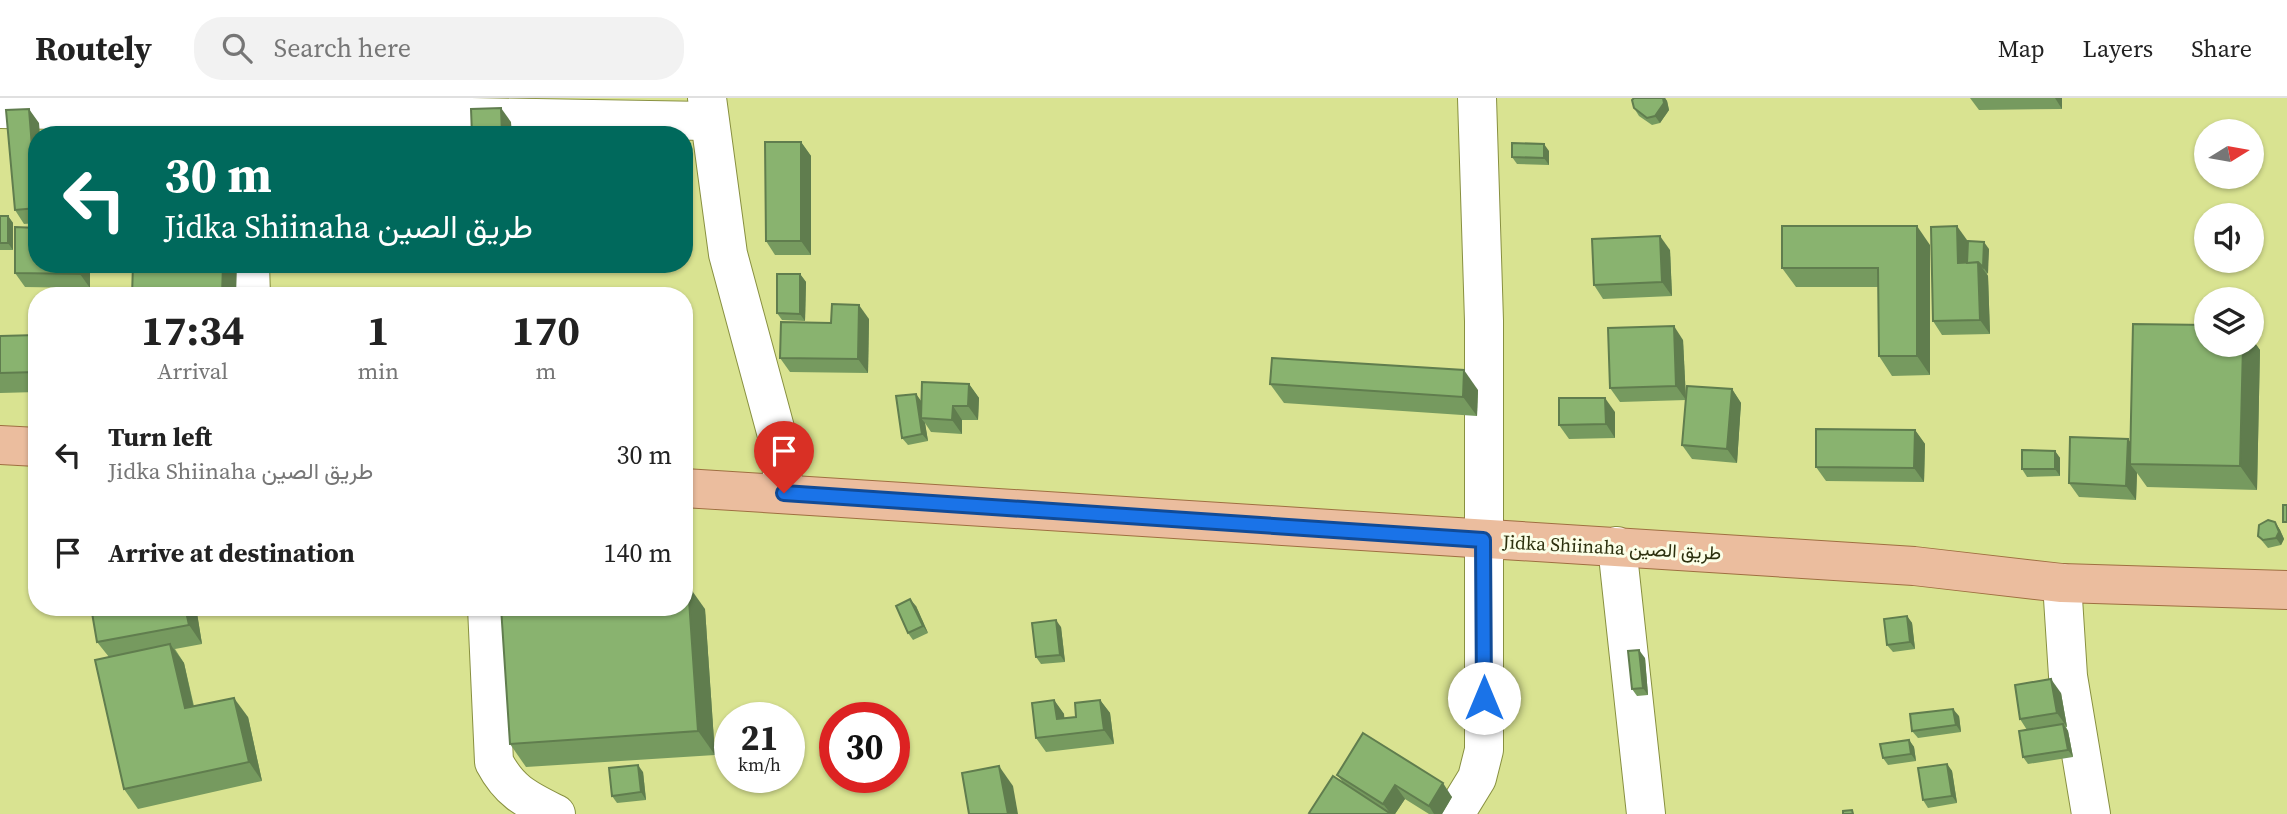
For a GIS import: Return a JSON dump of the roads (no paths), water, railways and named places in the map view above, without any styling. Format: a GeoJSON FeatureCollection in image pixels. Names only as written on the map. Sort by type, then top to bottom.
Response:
{"type":"FeatureCollection","features":[{"type":"Feature","properties":{"kind":"main road"},"geometry":{"type":"LineString","coordinates":[[0,445],[28,447]]}},
{"type":"Feature","properties":{"kind":"main road","name":"Jidka Shiinaha طريق الصين"},"geometry":{"type":"LineString","coordinates":[[693,488],[1914,566],[2062,583],[2287,590]]}},
{"type":"Feature","properties":{"kind":"street"},"geometry":{"type":"LineString","coordinates":[[1455,814],[1477,778],[1484,750],[1484,321],[1477,98]]}},
{"type":"Feature","properties":{"kind":"street"},"geometry":{"type":"LineString","coordinates":[[0,109],[243,116],[707,109],[728,254],[779,443],[784,493]]}},
{"type":"Feature","properties":{"kind":"street"},"geometry":{"type":"LineString","coordinates":[[1617,546],[1646,814]]}},
{"type":"Feature","properties":{"kind":"street"},"geometry":{"type":"LineString","coordinates":[[2062,583],[2068,676],[2091,814]]}},
{"type":"Feature","properties":{"kind":"street"},"geometry":{"type":"LineString","coordinates":[[487,616],[494,762],[506,783],[523,797],[556,814]]}}]}
